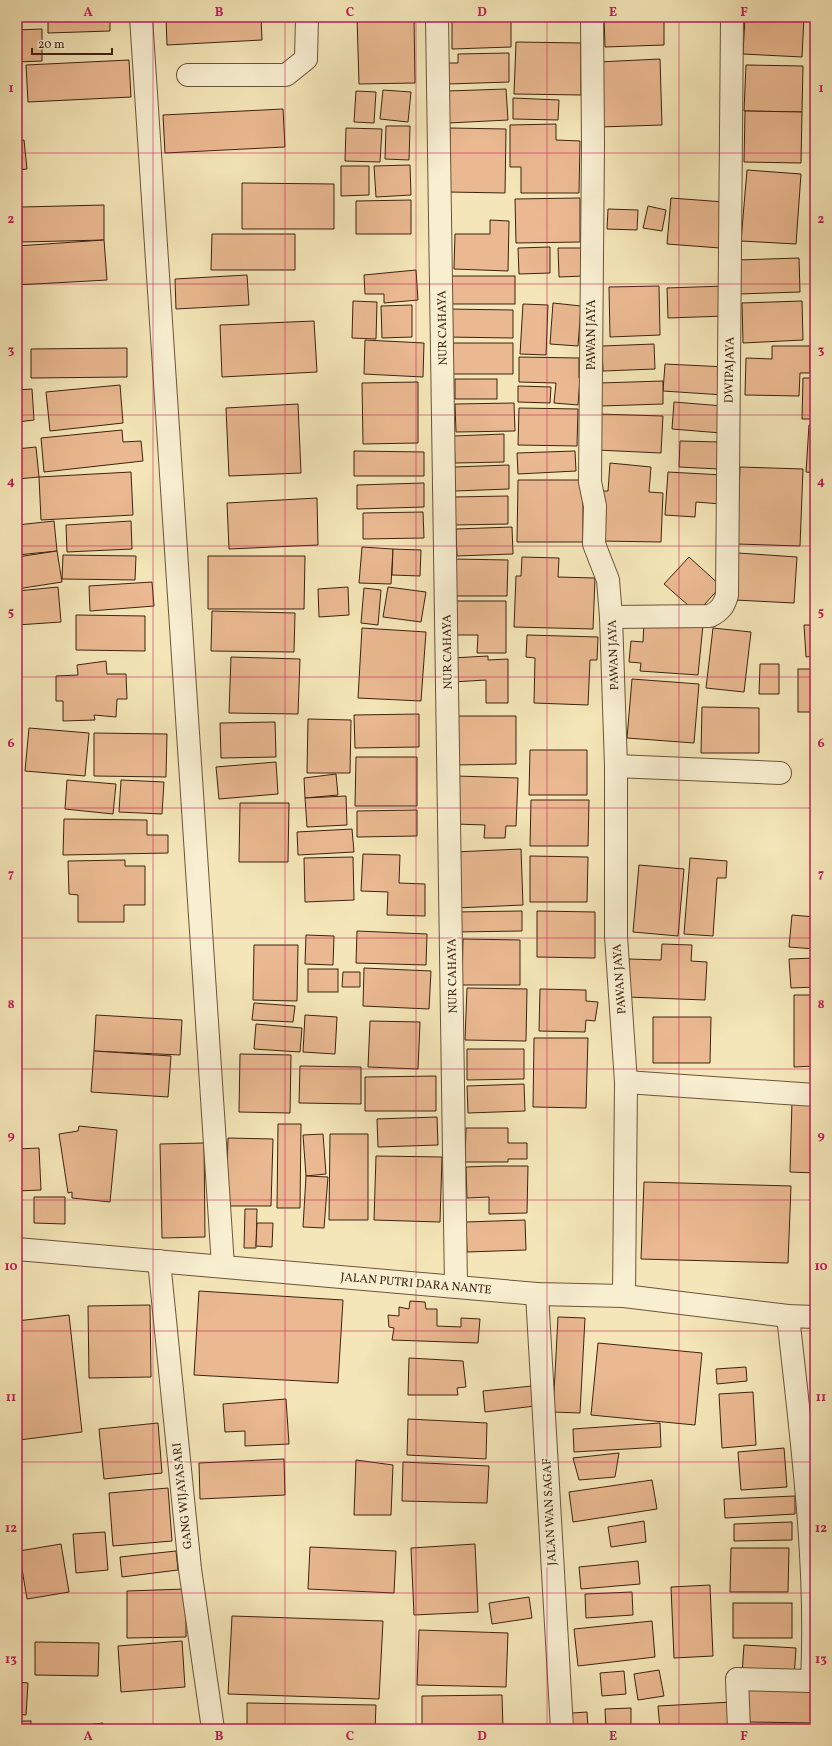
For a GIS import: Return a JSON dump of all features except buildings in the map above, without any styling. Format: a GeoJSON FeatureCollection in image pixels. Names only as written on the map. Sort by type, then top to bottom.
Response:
{"type":"FeatureCollection","features":[{"type":"Feature","properties":{"kind":"street"},"geometry":{"type":"LineString","coordinates":[[141,17],[222,1266]]}},
{"type":"Feature","properties":{"kind":"street"},"geometry":{"type":"LineString","coordinates":[[188,76],[286,75],[306,59],[307,17]]}},
{"type":"Feature","properties":{"kind":"street","name":"NUR CAHAYA"},"geometry":{"type":"LineString","coordinates":[[437,17],[456,1287]]}},
{"type":"Feature","properties":{"kind":"street","name":"PAWAN JAYA"},"geometry":{"type":"LineString","coordinates":[[592,17],[593,152],[590,482],[594,506],[594,544],[608,580],[611,617],[616,766],[616,936],[626,1082],[624,1296]]}},
{"type":"Feature","properties":{"kind":"street","name":"DWIPAJAYA"},"geometry":{"type":"LineString","coordinates":[[611,617],[710,616],[719,611],[724,604],[727,595],[732,17]]}},
{"type":"Feature","properties":{"kind":"street"},"geometry":{"type":"LineString","coordinates":[[616,766],[780,773]]}},
{"type":"Feature","properties":{"kind":"street"},"geometry":{"type":"LineString","coordinates":[[626,1082],[815,1095]]}},
{"type":"Feature","properties":{"kind":"street","name":"JALAN PUTRI DARA NANTE"},"geometry":{"type":"LineString","coordinates":[[17,1249],[537,1294],[624,1296],[788,1316],[815,1317]]}},
{"type":"Feature","properties":{"kind":"street","name":"GANG WIJAYASARI"},"geometry":{"type":"LineString","coordinates":[[159,1261],[190,1569],[213,1729]]}},
{"type":"Feature","properties":{"kind":"street","name":"JALAN WAN SAGAF"},"geometry":{"type":"LineString","coordinates":[[537,1294],[562,1729]]}},
{"type":"Feature","properties":{"kind":"street"},"geometry":{"type":"LineString","coordinates":[[739,1729],[737,1679],[812,1681],[814,1643],[809,1539],[788,1316]]}}]}
